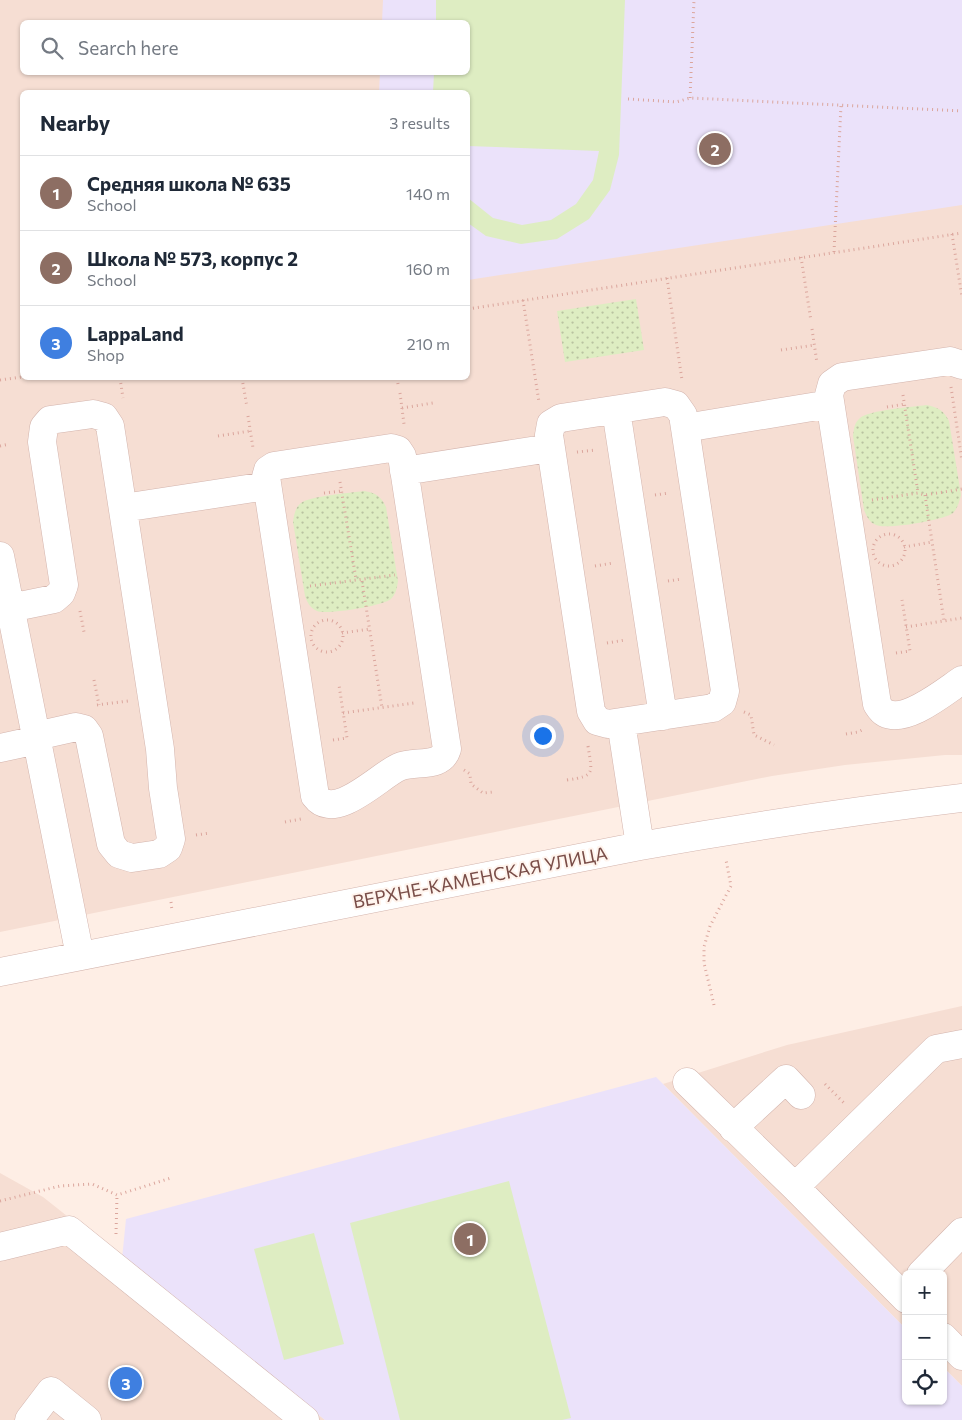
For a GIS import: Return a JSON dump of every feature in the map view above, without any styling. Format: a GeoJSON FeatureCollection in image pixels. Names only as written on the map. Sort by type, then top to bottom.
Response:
{"type":"FeatureCollection","features":[{"type":"Feature","properties":{"kind":"street"},"geometry":{"type":"LineString","coordinates":[[959,374],[950,361],[842,377],[831,394],[877,704],[883,713],[893,716],[912,713],[962,680]]}},
{"type":"Feature","properties":{"kind":"street"},"geometry":{"type":"LineString","coordinates":[[681,417],[831,394]]}},
{"type":"Feature","properties":{"kind":"street"},"geometry":{"type":"LineString","coordinates":[[665,402],[681,417],[708,575],[725,691],[722,702],[712,708],[609,722],[591,711],[551,443],[561,418],[665,402]]}},
{"type":"Feature","properties":{"kind":"street"},"geometry":{"type":"LineString","coordinates":[[616,410],[663,716]]}},
{"type":"Feature","properties":{"kind":"street"},"geometry":{"type":"LineString","coordinates":[[0,748],[76,727],[84,729],[89,736],[111,844],[119,854],[132,858],[160,854],[168,848],[171,839],[152,697],[110,426],[104,417],[93,414],[50,420],[44,427],[42,442],[64,585],[61,594],[54,599],[10,608]]}},
{"type":"Feature","properties":{"kind":"street"},"geometry":{"type":"LineString","coordinates":[[404,471],[551,443]]}},
{"type":"Feature","properties":{"kind":"street"},"geometry":{"type":"LineString","coordinates":[[390,448],[398,450],[402,456],[404,471],[447,749],[445,756],[439,760],[400,766],[349,800],[326,804],[319,802],[315,796],[266,477],[268,470],[274,466],[390,448]]}},
{"type":"Feature","properties":{"kind":"street"},"geometry":{"type":"LineString","coordinates":[[123,508],[267,486]]}},
{"type":"Feature","properties":{"kind":"street"},"geometry":{"type":"LineString","coordinates":[[0,556],[80,956]]}},
{"type":"Feature","properties":{"kind":"street"},"geometry":{"type":"LineString","coordinates":[[609,722],[640,846]]}},
{"type":"Feature","properties":{"kind":"street","name":"ВЕРХНЕ-КАМЕНСКАЯ УЛИЦА"},"geometry":{"type":"LineString","coordinates":[[0,972],[714,832],[962,798]]}},
{"type":"Feature","properties":{"kind":"street"},"geometry":{"type":"LineString","coordinates":[[795,1187],[936,1050],[962,1044]]}},
{"type":"Feature","properties":{"kind":"street"},"geometry":{"type":"LineString","coordinates":[[733,1128],[786,1079],[801,1095]]}},
{"type":"Feature","properties":{"kind":"street"},"geometry":{"type":"LineString","coordinates":[[687,1082],[902,1292]]}},
{"type":"Feature","properties":{"kind":"street"},"geometry":{"type":"LineString","coordinates":[[0,1247],[69,1230],[302,1419]]}},
{"type":"Feature","properties":{"kind":"street"},"geometry":{"type":"LineString","coordinates":[[925,1270],[962,1232]]}},
{"type":"Feature","properties":{"kind":"street"},"geometry":{"type":"LineString","coordinates":[[947,1341],[962,1356]]}},
{"type":"Feature","properties":{"kind":"street"},"geometry":{"type":"LineString","coordinates":[[29,1420],[51,1391],[87,1420]]}},
{"type":"Feature","properties":{"kind":"path"},"geometry":{"type":"LineString","coordinates":[[690,98],[694,0]]}},
{"type":"Feature","properties":{"kind":"path"},"geometry":{"type":"LineString","coordinates":[[628,100],[676,102],[690,98],[962,111]]}},
{"type":"Feature","properties":{"kind":"path"},"geometry":{"type":"LineString","coordinates":[[834,252],[841,105]]}},
{"type":"Feature","properties":{"kind":"path"},"geometry":{"type":"LineString","coordinates":[[470,308],[962,232]]}},
{"type":"Feature","properties":{"kind":"path"},"geometry":{"type":"LineString","coordinates":[[952,234],[962,297]]}},
{"type":"Feature","properties":{"kind":"path"},"geometry":{"type":"LineString","coordinates":[[801,258],[811,320]]}},
{"type":"Feature","properties":{"kind":"path"},"geometry":{"type":"LineString","coordinates":[[667,278],[682,377],[681,417]]}},
{"type":"Feature","properties":{"kind":"path"},"geometry":{"type":"LineString","coordinates":[[523,300],[538,399],[551,443],[622,446]]}},
{"type":"Feature","properties":{"kind":"path"},"geometry":{"type":"LineString","coordinates":[[812,329],[818,368],[831,394]]}},
{"type":"Feature","properties":{"kind":"path"},"geometry":{"type":"LineString","coordinates":[[781,350],[815,345]]}},
{"type":"Feature","properties":{"kind":"path"},"geometry":{"type":"LineString","coordinates":[[959,374],[950,384],[962,461]]}},
{"type":"Feature","properties":{"kind":"path"},"geometry":{"type":"LineString","coordinates":[[0,380],[20,377]]}},
{"type":"Feature","properties":{"kind":"path"},"geometry":{"type":"LineString","coordinates":[[242,380],[247,408]]}},
{"type":"Feature","properties":{"kind":"path"},"geometry":{"type":"LineString","coordinates":[[397,380],[398,384]]}},
{"type":"Feature","properties":{"kind":"path"},"geometry":{"type":"LineString","coordinates":[[402,408],[433,403]]}},
{"type":"Feature","properties":{"kind":"path"},"geometry":{"type":"LineString","coordinates":[[887,407],[905,406],[918,493]]}},
{"type":"Feature","properties":{"kind":"path"},"geometry":{"type":"LineString","coordinates":[[218,436],[250,431]]}},
{"type":"Feature","properties":{"kind":"path"},"geometry":{"type":"LineString","coordinates":[[0,446],[9,444]]}},
{"type":"Feature","properties":{"kind":"path"},"geometry":{"type":"LineString","coordinates":[[339,475],[356,579]]}},
{"type":"Feature","properties":{"kind":"path"},"geometry":{"type":"LineString","coordinates":[[630,499],[694,489]]}},
{"type":"Feature","properties":{"kind":"path"},"geometry":{"type":"LineString","coordinates":[[863,501],[918,493],[925,495],[962,489]]}},
{"type":"Feature","properties":{"kind":"path"},"geometry":{"type":"LineString","coordinates":[[324,493],[342,491]]}},
{"type":"Feature","properties":{"kind":"path"},"geometry":{"type":"LineString","coordinates":[[925,495],[944,621]]}},
{"type":"Feature","properties":{"kind":"path"},"geometry":{"type":"LineString","coordinates":[[886,534],[894,534],[901,539],[904,547],[904,555],[899,562],[892,566],[884,565],[877,560],[873,552],[878,538],[886,534]]}},
{"type":"Feature","properties":{"kind":"path"},"geometry":{"type":"LineString","coordinates":[[904,547],[932,542]]}},
{"type":"Feature","properties":{"kind":"path"},"geometry":{"type":"LineString","coordinates":[[569,569],[708,575]]}},
{"type":"Feature","properties":{"kind":"path"},"geometry":{"type":"LineString","coordinates":[[303,587],[397,575]]}},
{"type":"Feature","properties":{"kind":"path"},"geometry":{"type":"LineString","coordinates":[[362,580],[382,708]]}},
{"type":"Feature","properties":{"kind":"path"},"geometry":{"type":"LineString","coordinates":[[892,653],[910,651],[902,600]]}},
{"type":"Feature","properties":{"kind":"path"},"geometry":{"type":"LineString","coordinates":[[906,627],[962,618]]}},
{"type":"Feature","properties":{"kind":"path"},"geometry":{"type":"LineString","coordinates":[[323,620],[332,621],[339,625],[342,633],[342,641],[337,648],[330,651],[322,651],[315,646],[311,639],[312,631],[316,624],[323,620]]}},
{"type":"Feature","properties":{"kind":"path"},"geometry":{"type":"LineString","coordinates":[[342,633],[370,629]]}},
{"type":"Feature","properties":{"kind":"path"},"geometry":{"type":"LineString","coordinates":[[581,647],[651,636]]}},
{"type":"Feature","properties":{"kind":"path"},"geometry":{"type":"LineString","coordinates":[[94,680],[99,705]]}},
{"type":"Feature","properties":{"kind":"path"},"geometry":{"type":"LineString","coordinates":[[329,741],[347,738],[339,685]]}},
{"type":"Feature","properties":{"kind":"path"},"geometry":{"type":"LineString","coordinates":[[90,706],[152,697]]}},
{"type":"Feature","properties":{"kind":"path"},"geometry":{"type":"LineString","coordinates":[[343,713],[422,701]]}},
{"type":"Feature","properties":{"kind":"path"},"geometry":{"type":"LineString","coordinates":[[722,702],[751,715],[754,735],[774,745]]}},
{"type":"Feature","properties":{"kind":"path"},"geometry":{"type":"LineString","coordinates":[[567,780],[584,778],[589,774],[591,767],[586,736],[609,722]]}},
{"type":"Feature","properties":{"kind":"path"},"geometry":{"type":"LineString","coordinates":[[445,756],[470,774],[471,784],[483,793],[493,792]]}},
{"type":"Feature","properties":{"kind":"path"},"geometry":{"type":"LineString","coordinates":[[714,1005],[704,963],[704,948],[710,926],[731,886],[726,860]]}},
{"type":"Feature","properties":{"kind":"path"},"geometry":{"type":"LineString","coordinates":[[0,1201],[60,1186],[92,1184],[117,1194],[171,1178]]}},
{"type":"Feature","properties":{"kind":"shaded area"},"geometry":{"type":"Polygon","coordinates":[[[0,0],[962,0],[962,755],[845,765],[772,776],[0,932],[0,0]]]}},
{"type":"Feature","properties":{"kind":"shaded area"},"geometry":{"type":"Polygon","coordinates":[[[383,0],[962,0],[962,205],[470,280],[470,90],[379,90],[380,75],[470,75],[470,20],[382,20],[383,0]]]}},
{"type":"Feature","properties":{"kind":"shaded area"},"geometry":{"type":"Polygon","coordinates":[[[962,1006],[962,1386],[947,1371],[947,1270],[902,1270],[902,1325],[663,1084],[787,1045],[962,1006]]]}},
{"type":"Feature","properties":{"kind":"shaded area"},"geometry":{"type":"Polygon","coordinates":[[[656,1077],[902,1325],[902,1405],[947,1405],[947,1371],[962,1386],[962,1420],[325,1420],[122,1259],[126,1219],[656,1077]]]}},
{"type":"Feature","properties":{"kind":"shaded area"},"geometry":{"type":"Polygon","coordinates":[[[0,1173],[43,1197],[325,1420],[0,1420],[0,1173]]]}},
{"type":"Feature","properties":{"kind":"green space"},"geometry":{"type":"Polygon","coordinates":[[[436,0],[625,0],[619,155],[610,190],[589,219],[557,239],[521,244],[486,236],[470,224],[470,200],[493,218],[522,225],[551,220],[576,204],[593,180],[599,151],[470,146],[470,90],[433,90],[434,75],[470,75],[470,20],[436,20],[436,0]]]}},
{"type":"Feature","properties":{"kind":"green space"},"geometry":{"type":"Polygon","coordinates":[[[636,299],[644,350],[565,362],[557,311],[636,299]]]}},
{"type":"Feature","properties":{"kind":"green space"},"geometry":{"type":"Polygon","coordinates":[[[926,405],[940,410],[949,421],[961,495],[958,505],[953,513],[939,519],[903,525],[876,525],[870,521],[864,510],[853,436],[855,424],[860,418],[872,413],[926,405]]]}},
{"type":"Feature","properties":{"kind":"green space"},"geometry":{"type":"Polygon","coordinates":[[[364,491],[378,496],[386,507],[398,581],[397,588],[391,599],[386,602],[342,611],[317,611],[309,605],[305,596],[293,522],[295,512],[301,503],[313,498],[364,491]]]}},
{"type":"Feature","properties":{"kind":"green space"},"geometry":{"type":"Polygon","coordinates":[[[509,1181],[571,1418],[562,1420],[400,1420],[350,1223],[509,1181]]]}},
{"type":"Feature","properties":{"kind":"green space"},"geometry":{"type":"Polygon","coordinates":[[[314,1233],[344,1344],[284,1360],[254,1249],[314,1233]]]}},
{"type":"Feature","properties":{"kind":"place","name":"Школа № 573, корпус 2"},"geometry":{"type":"Point","coordinates":[715,149]}},
{"type":"Feature","properties":{"kind":"place","name":"Средняя школа № 635"},"geometry":{"type":"Point","coordinates":[470,1239]}},
{"type":"Feature","properties":{"kind":"place","name":"LappaLand"},"geometry":{"type":"Point","coordinates":[126,1383]}}]}
